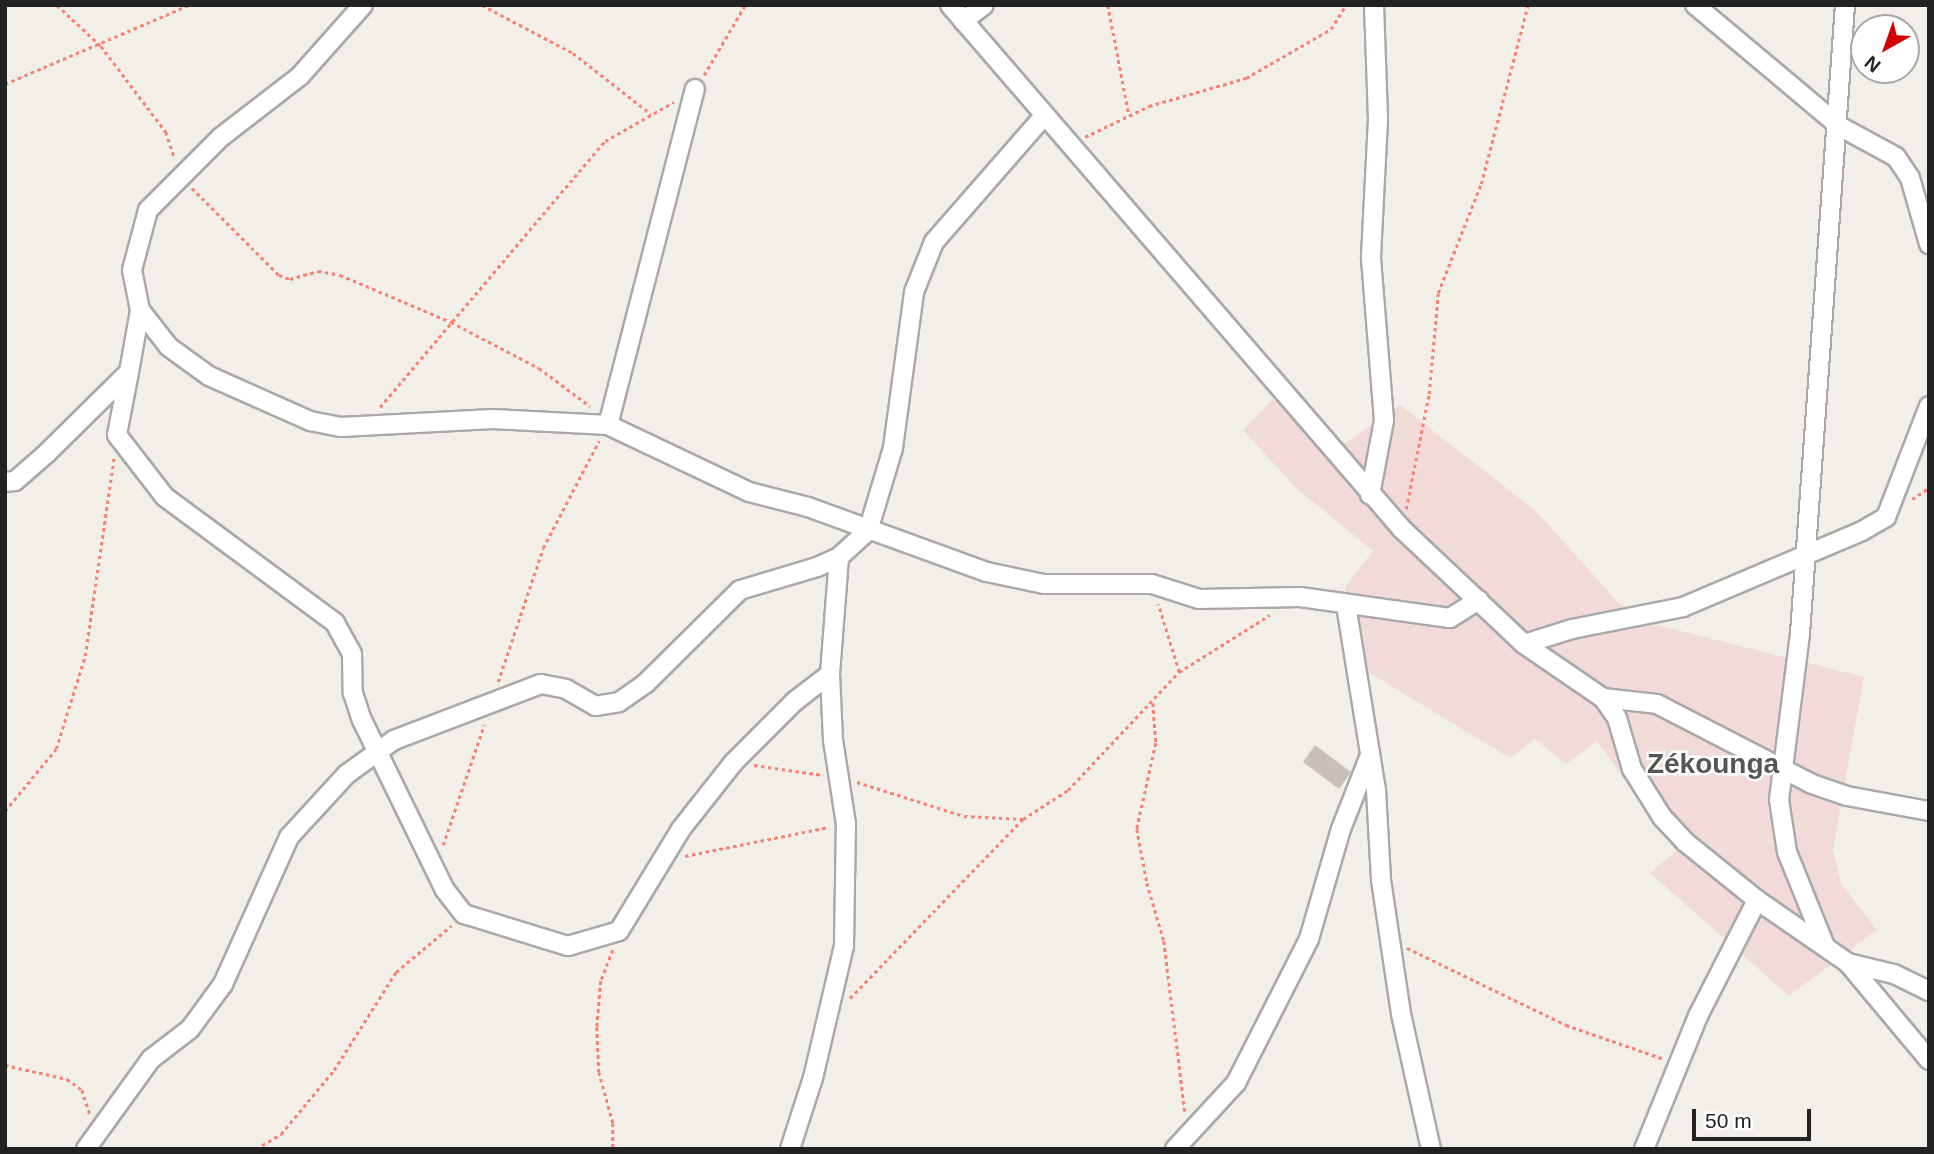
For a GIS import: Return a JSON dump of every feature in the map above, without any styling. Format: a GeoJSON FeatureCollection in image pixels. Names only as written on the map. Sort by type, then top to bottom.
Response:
{"type":"FeatureCollection","features":[{"type":"Feature","properties":{"kind":"street"},"geometry":{"type":"LineString","coordinates":[[363,5],[300,76],[181,175],[148,210],[139,234],[132,270],[140,310],[117,435],[165,497],[335,623],[352,654],[353,692],[362,720],[379,749],[445,890],[464,914],[568,946],[620,931],[681,829],[734,762],[795,701],[830,674]]}},
{"type":"Feature","properties":{"kind":"street"},"geometry":{"type":"LineString","coordinates":[[950,5],[1402,529],[1524,644],[1603,698],[1617,718],[1632,769],[1662,817],[1704,859],[1847,963],[1929,1060]]}},
{"type":"Feature","properties":{"kind":"street"},"geometry":{"type":"LineString","coordinates":[[963,21],[984,5]]}},
{"type":"Feature","properties":{"kind":"street"},"geometry":{"type":"LineString","coordinates":[[1370,495],[1384,420],[1371,257],[1378,119],[1374,5]]}},
{"type":"Feature","properties":{"kind":"street"},"geometry":{"type":"LineString","coordinates":[[1695,5],[1839,126],[1904,165],[1929,244]]}},
{"type":"Feature","properties":{"kind":"street"},"geometry":{"type":"LineString","coordinates":[[1825,946],[1787,852],[1779,800],[1800,635],[1839,126],[1845,5]]}},
{"type":"Feature","properties":{"kind":"street"},"geometry":{"type":"LineString","coordinates":[[604,425],[695,89]]}},
{"type":"Feature","properties":{"kind":"street"},"geometry":{"type":"LineString","coordinates":[[87,1149],[151,1059],[190,1029],[223,984],[289,837],[332,789],[379,749],[492,700],[541,684],[566,689],[595,706],[619,702],[646,683],[740,590],[839,557],[867,531],[893,449],[914,292],[934,242],[1044,117]]}},
{"type":"Feature","properties":{"kind":"street"},"geometry":{"type":"LineString","coordinates":[[140,310],[169,347],[209,376],[310,421],[363,429],[435,420],[604,425],[749,492],[808,506],[867,531],[987,572],[1044,584],[1152,584],[1199,598],[1300,597],[1450,618],[1479,600]]}},
{"type":"Feature","properties":{"kind":"street"},"geometry":{"type":"LineString","coordinates":[[5,482],[15,481],[47,453],[129,372]]}},
{"type":"Feature","properties":{"kind":"street"},"geometry":{"type":"LineString","coordinates":[[1524,644],[1572,629],[1683,607],[1805,556],[1886,516],[1929,406]]}},
{"type":"Feature","properties":{"kind":"street"},"geometry":{"type":"LineString","coordinates":[[790,1149],[813,1078],[844,946],[846,824],[830,674],[839,557]]}},
{"type":"Feature","properties":{"kind":"street"},"geometry":{"type":"LineString","coordinates":[[1346,605],[1370,755],[1381,880],[1402,1014],[1431,1149]]}},
{"type":"Feature","properties":{"kind":"street"},"geometry":{"type":"LineString","coordinates":[[1603,698],[1657,704],[1847,796],[1929,811]]}},
{"type":"Feature","properties":{"kind":"street"},"geometry":{"type":"LineString","coordinates":[[1175,1149],[1236,1083],[1309,939],[1341,829],[1370,755]]}},
{"type":"Feature","properties":{"kind":"street"},"geometry":{"type":"LineString","coordinates":[[1644,1149],[1681,1064],[1698,1016],[1757,900]]}},
{"type":"Feature","properties":{"kind":"street"},"geometry":{"type":"LineString","coordinates":[[1847,963],[1894,974],[1929,991]]}},
{"type":"Feature","properties":{"kind":"path"},"geometry":{"type":"LineString","coordinates":[[57,5],[100,46],[166,132],[181,175],[211,212],[279,275],[290,279],[318,271],[340,275],[451,322],[538,368],[590,407],[604,425],[543,548],[435,867]]}},
{"type":"Feature","properties":{"kind":"path"},"geometry":{"type":"LineString","coordinates":[[5,84],[100,46],[189,5]]}},
{"type":"Feature","properties":{"kind":"path"},"geometry":{"type":"LineString","coordinates":[[482,5],[573,54],[652,114]]}},
{"type":"Feature","properties":{"kind":"path"},"geometry":{"type":"LineString","coordinates":[[363,429],[605,141],[695,89],[745,5]]}},
{"type":"Feature","properties":{"kind":"path"},"geometry":{"type":"LineString","coordinates":[[1108,5],[1129,115]]}},
{"type":"Feature","properties":{"kind":"path"},"geometry":{"type":"LineString","coordinates":[[1070,144],[1129,115],[1246,78],[1331,29],[1346,5]]}},
{"type":"Feature","properties":{"kind":"path"},"geometry":{"type":"LineString","coordinates":[[1402,529],[1429,394],[1438,293],[1481,184],[1528,5]]}},
{"type":"Feature","properties":{"kind":"path"},"geometry":{"type":"LineString","coordinates":[[5,811],[56,749],[85,656],[117,435]]}},
{"type":"Feature","properties":{"kind":"path"},"geometry":{"type":"LineString","coordinates":[[1927,489],[1929,495]]}},
{"type":"Feature","properties":{"kind":"path"},"geometry":{"type":"LineString","coordinates":[[1152,584],[1179,672]]}},
{"type":"Feature","properties":{"kind":"path"},"geometry":{"type":"LineString","coordinates":[[841,1009],[1023,819],[1069,790],[1179,672],[1300,597]]}},
{"type":"Feature","properties":{"kind":"path"},"geometry":{"type":"LineString","coordinates":[[1153,701],[1156,743],[1137,830],[1147,884],[1164,941],[1188,1134]]}},
{"type":"Feature","properties":{"kind":"path"},"geometry":{"type":"LineString","coordinates":[[734,762],[839,777],[964,816],[1023,819]]}},
{"type":"Feature","properties":{"kind":"path"},"geometry":{"type":"LineString","coordinates":[[661,863],[713,848],[846,824]]}},
{"type":"Feature","properties":{"kind":"path"},"geometry":{"type":"LineString","coordinates":[[256,1149],[281,1134],[334,1070],[396,972],[464,914]]}},
{"type":"Feature","properties":{"kind":"path"},"geometry":{"type":"LineString","coordinates":[[613,1149],[613,1123],[599,1072],[597,1027],[601,981],[620,931]]}},
{"type":"Feature","properties":{"kind":"path"},"geometry":{"type":"LineString","coordinates":[[1392,940],[1566,1025],[1681,1064]]}},
{"type":"Feature","properties":{"kind":"path"},"geometry":{"type":"LineString","coordinates":[[5,1065],[67,1079],[82,1090],[90,1109],[87,1149]]}},
{"type":"Feature","properties":{"kind":"shaded area"},"geometry":{"type":"Polygon","coordinates":[[[1284,388],[1336,450],[1400,405],[1536,511],[1633,619],[1864,677],[1833,849],[1841,884],[1877,930],[1789,996],[1650,873],[1676,851],[1597,741],[1566,764],[1535,739],[1510,758],[1355,664],[1345,587],[1373,551],[1296,488],[1243,430],[1284,388]]]}},
{"type":"Feature","properties":{"kind":"building"},"geometry":{"type":"Polygon","coordinates":[[[1315,745],[1351,772],[1339,789],[1303,762],[1315,745]]]}},
{"type":"Feature","properties":{"kind":"district","name":"Zékounga"},"geometry":{"type":"Point","coordinates":[1713,764]}}]}
